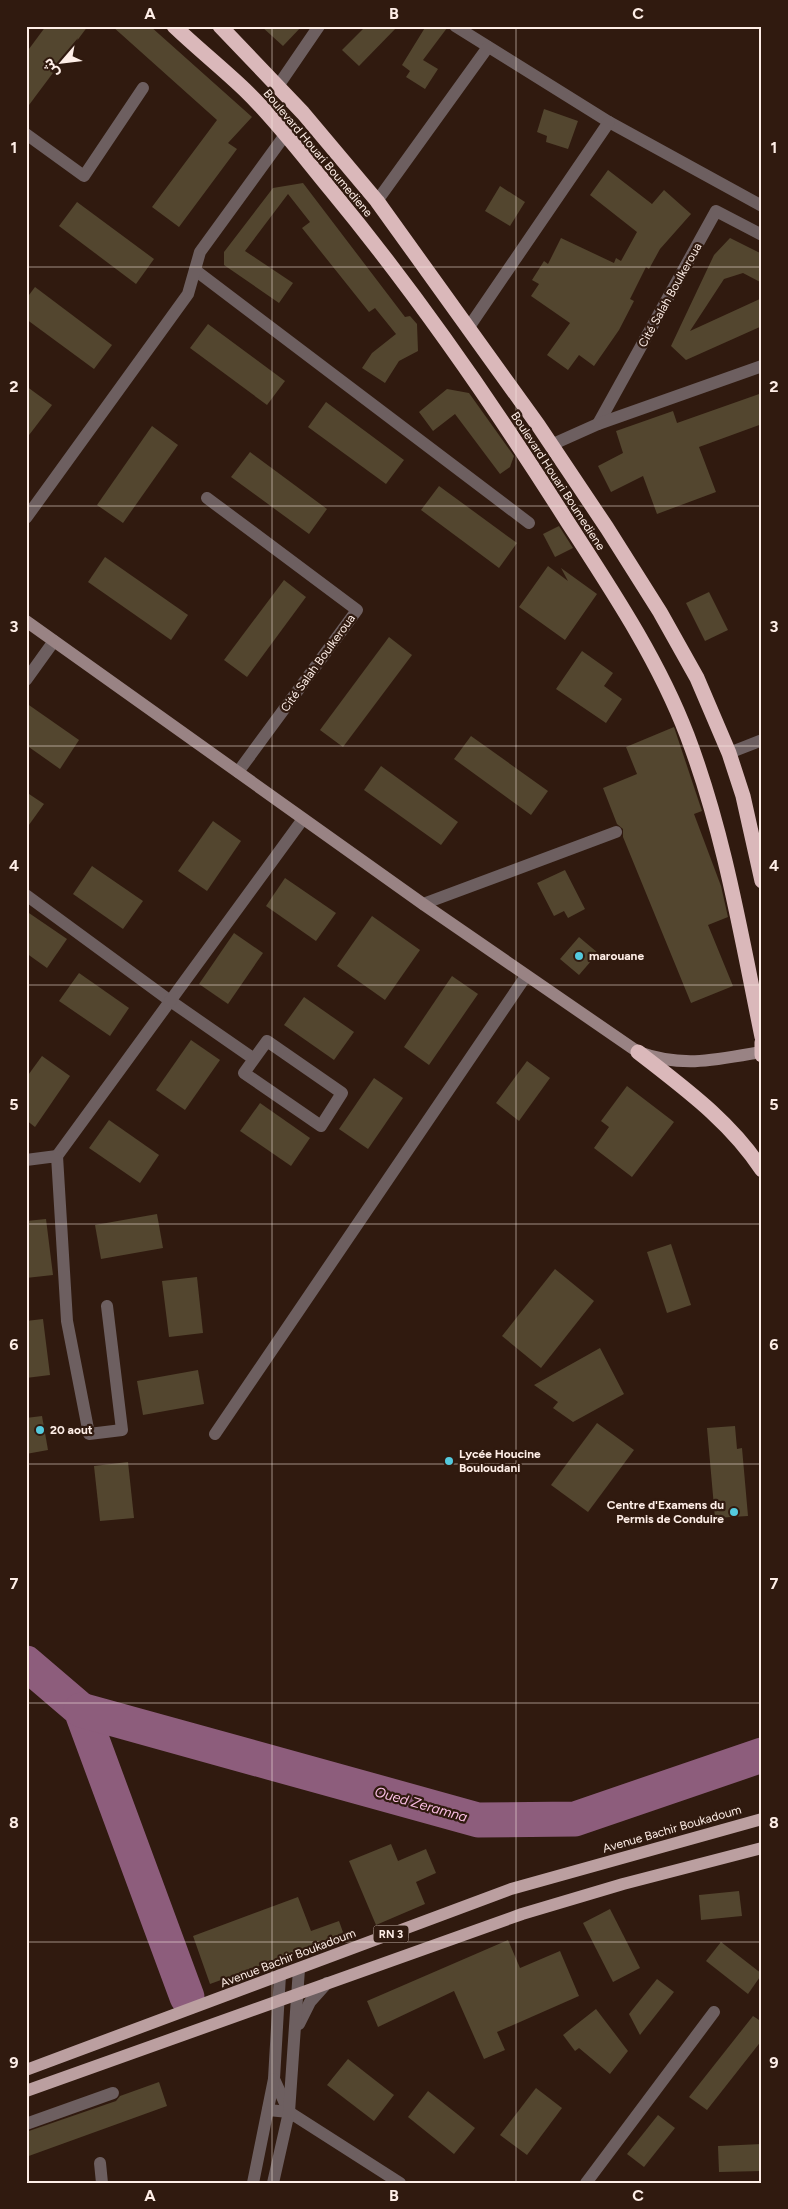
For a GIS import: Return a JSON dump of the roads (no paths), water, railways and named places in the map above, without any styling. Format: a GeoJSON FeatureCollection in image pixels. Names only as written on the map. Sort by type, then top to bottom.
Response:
{"type":"FeatureCollection","features":[{"type":"Feature","properties":{"kind":"highway","name":"Boulevard Houari Boumediene"},"geometry":{"type":"LineString","coordinates":[[174,26],[247,92],[352,216],[438,330],[536,472],[612,592],[655,666],[686,732],[715,818],[762,1037]]}},
{"type":"Feature","properties":{"kind":"highway","name":"Boulevard Houari Boumediene"},"geometry":{"type":"LineString","coordinates":[[220,26],[278,86],[377,201],[469,327],[551,445],[660,612],[697,678],[729,753],[743,796],[762,881]]}},
{"type":"Feature","properties":{"kind":"highway"},"geometry":{"type":"LineString","coordinates":[[638,1052],[723,1121],[747,1148],[762,1170]]}},
{"type":"Feature","properties":{"kind":"main road","name":"Avenue Bachir Boukadoum"},"geometry":{"type":"LineString","coordinates":[[26,2070],[511,1889],[762,1819]]}},
{"type":"Feature","properties":{"kind":"main road","name":"RN 3"},"geometry":{"type":"LineString","coordinates":[[26,2090],[522,1914],[623,1884],[762,1848]]}},
{"type":"Feature","properties":{"kind":"street"},"geometry":{"type":"LineString","coordinates":[[278,86],[319,26]]}},
{"type":"Feature","properties":{"kind":"street"},"geometry":{"type":"LineString","coordinates":[[455,26],[609,122],[762,206]]}},
{"type":"Feature","properties":{"kind":"street"},"geometry":{"type":"LineString","coordinates":[[377,201],[488,47]]}},
{"type":"Feature","properties":{"kind":"street"},"geometry":{"type":"LineString","coordinates":[[26,134],[84,176],[143,88]]}},
{"type":"Feature","properties":{"kind":"street"},"geometry":{"type":"LineString","coordinates":[[469,327],[609,122]]}},
{"type":"Feature","properties":{"kind":"street"},"geometry":{"type":"LineString","coordinates":[[26,518],[188,294],[200,252],[285,135]]}},
{"type":"Feature","properties":{"kind":"street","name":"Cité Salah Boulkeroua"},"geometry":{"type":"LineString","coordinates":[[598,424],[716,211],[762,235]]}},
{"type":"Feature","properties":{"kind":"street"},"geometry":{"type":"LineString","coordinates":[[195,270],[530,523]]}},
{"type":"Feature","properties":{"kind":"street"},"geometry":{"type":"LineString","coordinates":[[551,445],[598,424],[762,366]]}},
{"type":"Feature","properties":{"kind":"street","name":"Cité Salah Boulkeroua"},"geometry":{"type":"LineString","coordinates":[[207,498],[358,610],[238,772]]}},
{"type":"Feature","properties":{"kind":"street"},"geometry":{"type":"LineString","coordinates":[[26,621],[423,904],[638,1052],[657,1058],[689,1062],[761,1050]]}},
{"type":"Feature","properties":{"kind":"street"},"geometry":{"type":"LineString","coordinates":[[26,680],[54,641]]}},
{"type":"Feature","properties":{"kind":"street"},"geometry":{"type":"LineString","coordinates":[[729,753],[762,740]]}},
{"type":"Feature","properties":{"kind":"street"},"geometry":{"type":"LineString","coordinates":[[107,1306],[122,1430],[90,1434],[67,1322],[57,1156],[169,1000],[303,819]]}},
{"type":"Feature","properties":{"kind":"street"},"geometry":{"type":"LineString","coordinates":[[423,904],[616,832]]}},
{"type":"Feature","properties":{"kind":"street"},"geometry":{"type":"LineString","coordinates":[[26,895],[169,1000],[254,1059]]}},
{"type":"Feature","properties":{"kind":"street"},"geometry":{"type":"LineString","coordinates":[[215,1434],[526,976]]}},
{"type":"Feature","properties":{"kind":"street"},"geometry":{"type":"LineString","coordinates":[[267,1041],[342,1093],[321,1126],[244,1073],[254,1059],[267,1041]]}},
{"type":"Feature","properties":{"kind":"street"},"geometry":{"type":"LineString","coordinates":[[26,1160],[57,1156]]}},
{"type":"Feature","properties":{"kind":"street"},"geometry":{"type":"LineString","coordinates":[[272,2183],[290,2112],[299,1993],[299,1969]]}},
{"type":"Feature","properties":{"kind":"street"},"geometry":{"type":"LineString","coordinates":[[253,2183],[274,2079],[280,1975]]}},
{"type":"Feature","properties":{"kind":"street"},"geometry":{"type":"LineString","coordinates":[[296,2031],[310,2002],[326,1983]]}},
{"type":"Feature","properties":{"kind":"street"},"geometry":{"type":"LineString","coordinates":[[257,2008],[271,2015],[278,2030]]}},
{"type":"Feature","properties":{"kind":"street"},"geometry":{"type":"LineString","coordinates":[[587,2182],[714,2012]]}},
{"type":"Feature","properties":{"kind":"street"},"geometry":{"type":"LineString","coordinates":[[274,2079],[290,2112]]}},
{"type":"Feature","properties":{"kind":"street"},"geometry":{"type":"LineString","coordinates":[[26,2124],[113,2093]]}},
{"type":"Feature","properties":{"kind":"street"},"geometry":{"type":"LineString","coordinates":[[268,2110],[290,2112],[400,2183]]}},
{"type":"Feature","properties":{"kind":"street"},"geometry":{"type":"LineString","coordinates":[[100,2163],[102,2183]]}},
{"type":"Feature","properties":{"kind":"waterway","name":"Oued Zeramna"},"geometry":{"type":"LineString","coordinates":[[26,1663],[81,1710],[187,1997]]}},
{"type":"Feature","properties":{"kind":"waterway","name":"Oued Zeramna"},"geometry":{"type":"LineString","coordinates":[[81,1710],[478,1820],[575,1819],[762,1755]]}},
{"type":"Feature","properties":{"kind":"place","name":"marouane"},"geometry":{"type":"Point","coordinates":[579,956]}},
{"type":"Feature","properties":{"kind":"place","name":"20 aout"},"geometry":{"type":"Point","coordinates":[40,1430]}},
{"type":"Feature","properties":{"kind":"place","name":"Lycée Houcine Bouloudani"},"geometry":{"type":"Point","coordinates":[449,1461]}},
{"type":"Feature","properties":{"kind":"place","name":"Centre d'Examens du Permis de Conduire"},"geometry":{"type":"Point","coordinates":[734,1512]}}]}
